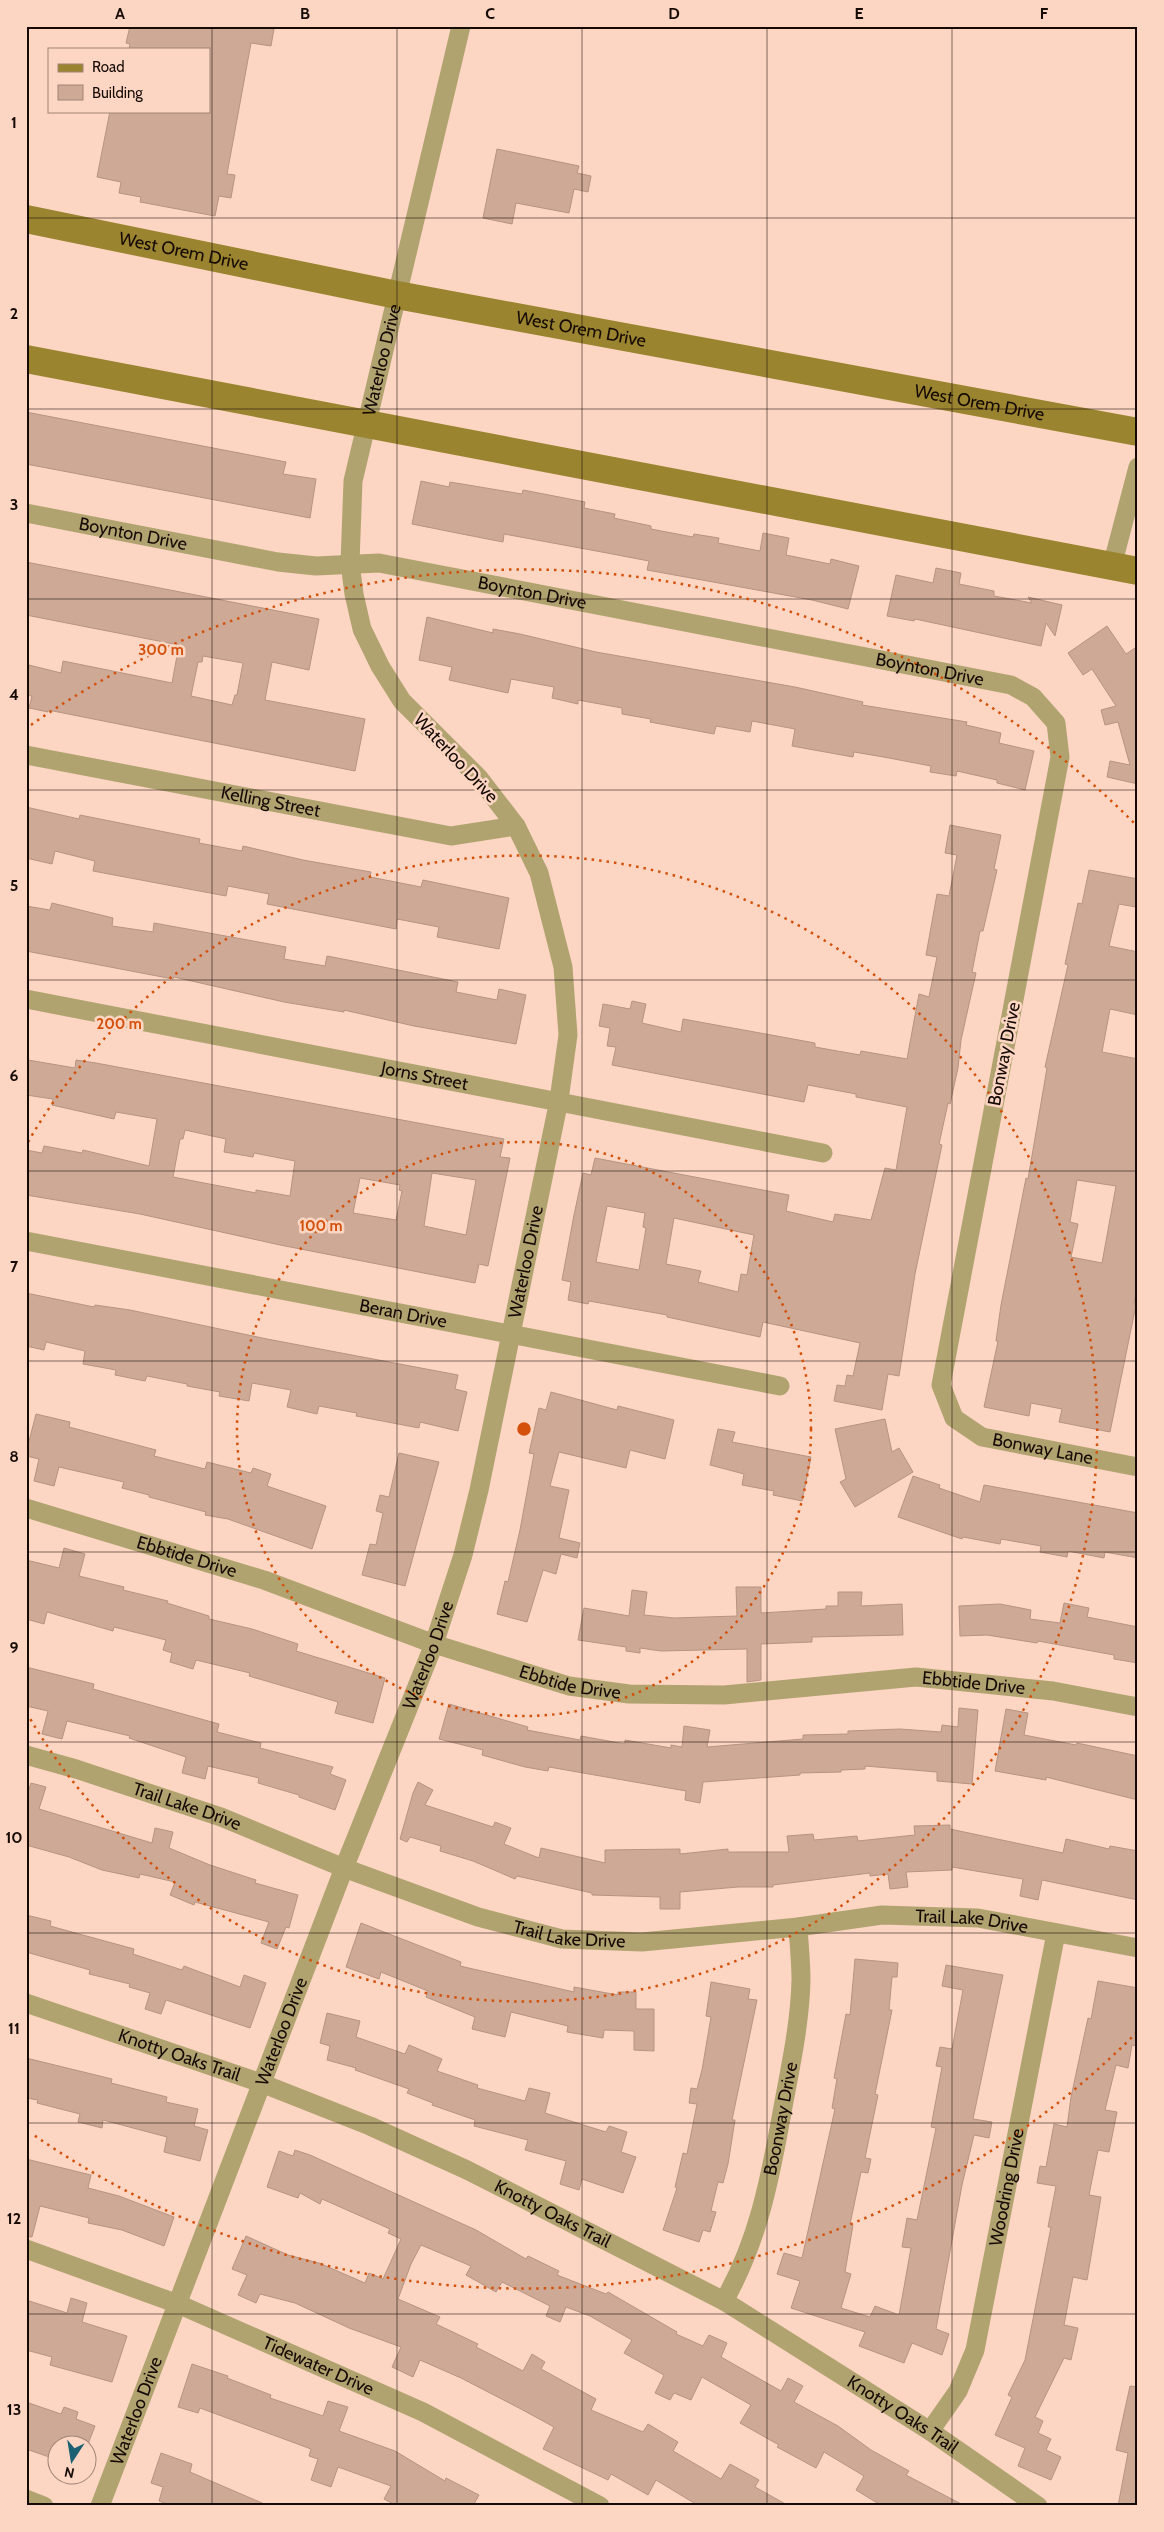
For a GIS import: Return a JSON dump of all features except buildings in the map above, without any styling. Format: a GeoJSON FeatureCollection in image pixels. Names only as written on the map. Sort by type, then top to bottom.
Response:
{"type":"FeatureCollection","features":[{"type":"Feature","properties":{"kind":"main road","name":"West Orem Drive"},"geometry":{"type":"LineString","coordinates":[[26,219],[397,295],[1138,432]]}},
{"type":"Feature","properties":{"kind":"main road"},"geometry":{"type":"LineString","coordinates":[[26,359],[1125,569]]}},
{"type":"Feature","properties":{"kind":"street","name":"Waterloo Drive"},"geometry":{"type":"LineString","coordinates":[[100,2506],[344,1868],[434,1644],[463,1555],[512,1335],[559,1100],[568,1035],[563,967],[539,873],[516,826],[479,778],[402,701],[380,666],[362,630],[354,594],[350,563],[353,481],[368,425],[460,26]]}},
{"type":"Feature","properties":{"kind":"street"},"geometry":{"type":"LineString","coordinates":[[1125,569],[1138,467]]}},
{"type":"Feature","properties":{"kind":"street","name":"Boynton Drive"},"geometry":{"type":"LineString","coordinates":[[26,513],[278,562],[316,566],[380,563],[1011,685],[1033,697]]}},
{"type":"Feature","properties":{"kind":"street","name":"Bonway Drive"},"geometry":{"type":"LineString","coordinates":[[954,1418],[941,1385],[1060,757],[1056,723],[1033,697]]}},
{"type":"Feature","properties":{"kind":"street","name":"Kelling Street"},"geometry":{"type":"LineString","coordinates":[[26,755],[451,836],[516,826]]}},
{"type":"Feature","properties":{"kind":"street","name":"Jorns Street"},"geometry":{"type":"LineString","coordinates":[[26,999],[559,1100],[823,1153]]}},
{"type":"Feature","properties":{"kind":"street","name":"Beran Drive"},"geometry":{"type":"LineString","coordinates":[[26,1241],[780,1386]]}},
{"type":"Feature","properties":{"kind":"street","name":"Bonway Lane"},"geometry":{"type":"LineString","coordinates":[[954,1418],[982,1437],[1138,1468]]}},
{"type":"Feature","properties":{"kind":"street","name":"Ebbtide Drive"},"geometry":{"type":"LineString","coordinates":[[26,1508],[264,1580],[434,1644],[569,1686],[629,1694],[724,1696],[916,1677],[1053,1691],[1138,1707]]}},
{"type":"Feature","properties":{"kind":"street","name":"Trail Lake Drive"},"geometry":{"type":"LineString","coordinates":[[26,1754],[76,1768],[221,1818],[344,1868],[478,1917],[562,1939],[642,1942],[798,1927],[882,1914],[978,1918],[1138,1948]]}},
{"type":"Feature","properties":{"kind":"street","name":"Boonway Drive"},"geometry":{"type":"LineString","coordinates":[[724,2301],[740,2272],[752,2244],[763,2208],[779,2129],[797,2028],[801,1979],[798,1927]]}},
{"type":"Feature","properties":{"kind":"street","name":"Woodring Drive"},"geometry":{"type":"LineString","coordinates":[[930,2431],[958,2391],[975,2350],[1056,1933]]}},
{"type":"Feature","properties":{"kind":"street","name":"Knotty Oaks Trail"},"geometry":{"type":"LineString","coordinates":[[26,2003],[261,2083],[370,2126],[467,2170],[724,2301],[930,2431],[1038,2506]]}},
{"type":"Feature","properties":{"kind":"street","name":"Tidewater Drive"},"geometry":{"type":"LineString","coordinates":[[26,2249],[178,2304],[423,2412],[600,2506]]}},
{"type":"Feature","properties":{"kind":"street"},"geometry":{"type":"LineString","coordinates":[[26,2499],[44,2506]]}}]}
